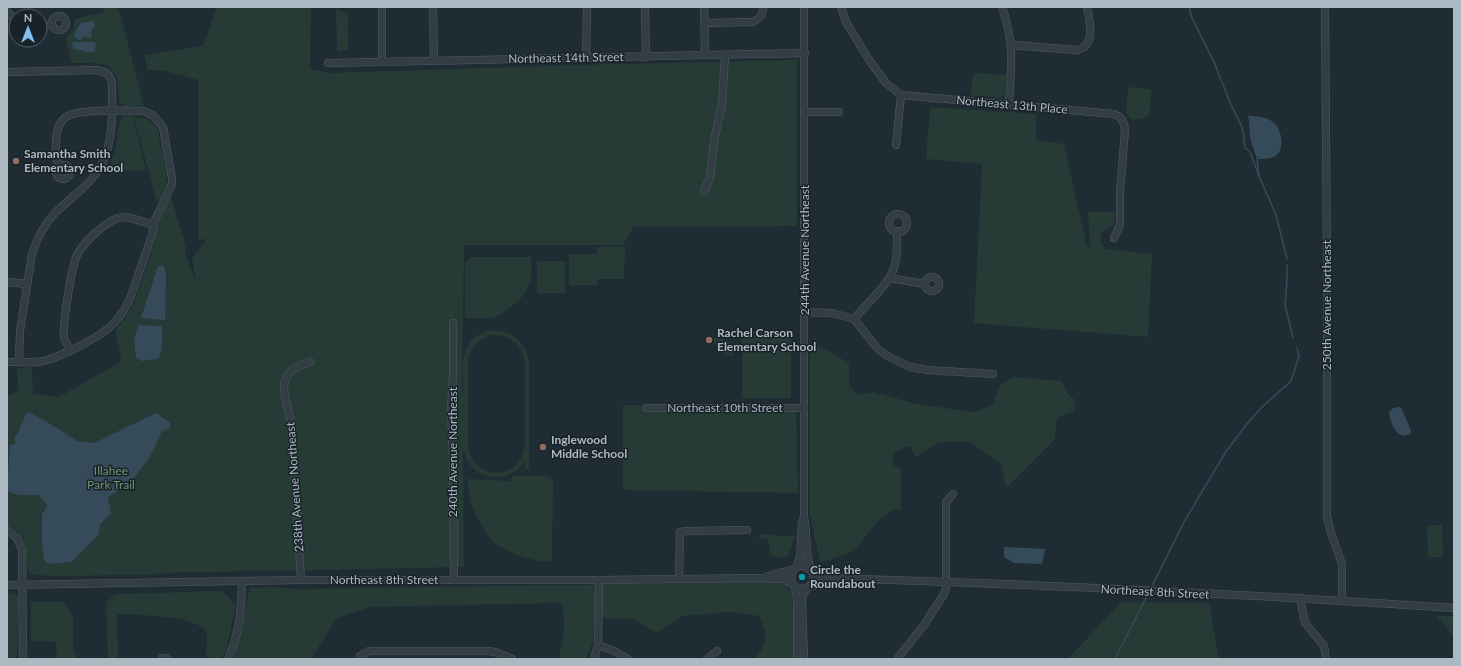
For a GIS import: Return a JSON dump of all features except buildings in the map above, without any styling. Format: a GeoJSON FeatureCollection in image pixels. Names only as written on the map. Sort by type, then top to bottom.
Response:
{"type":"FeatureCollection","features":[{"type":"Feature","properties":{"kind":"street"},"geometry":{"type":"LineString","coordinates":[[382,7],[382,62]]}},
{"type":"Feature","properties":{"kind":"street"},"geometry":{"type":"LineString","coordinates":[[433,7],[434,61]]}},
{"type":"Feature","properties":{"kind":"street"},"geometry":{"type":"LineString","coordinates":[[586,58],[587,7]]}},
{"type":"Feature","properties":{"kind":"street"},"geometry":{"type":"LineString","coordinates":[[645,7],[646,57]]}},
{"type":"Feature","properties":{"kind":"street"},"geometry":{"type":"LineString","coordinates":[[704,7],[705,55]]}},
{"type":"Feature","properties":{"kind":"street"},"geometry":{"type":"LineString","coordinates":[[705,23],[753,22],[760,18],[763,14],[763,7]]}},
{"type":"Feature","properties":{"kind":"street","name":"244th Avenue Northeast"},"geometry":{"type":"LineString","coordinates":[[804,7],[804,517],[807,552],[812,571]]}},
{"type":"Feature","properties":{"kind":"street"},"geometry":{"type":"LineString","coordinates":[[841,7],[846,22],[869,60],[886,82],[901,95],[896,145]]}},
{"type":"Feature","properties":{"kind":"street"},"geometry":{"type":"LineString","coordinates":[[1002,7],[1007,22],[1011,45],[1012,60],[1009,104]]}},
{"type":"Feature","properties":{"kind":"street"},"geometry":{"type":"LineString","coordinates":[[1011,45],[1076,50],[1083,48],[1087,45],[1090,35],[1090,22],[1087,7]]}},
{"type":"Feature","properties":{"kind":"street","name":"250th Avenue Northeast"},"geometry":{"type":"LineString","coordinates":[[1325,7],[1327,516],[1330,530],[1342,564],[1342,600]]}},
{"type":"Feature","properties":{"kind":"street"},"geometry":{"type":"LineString","coordinates":[[48,25],[52,25]]}},
{"type":"Feature","properties":{"kind":"street","name":"Northeast 14th Street"},"geometry":{"type":"LineString","coordinates":[[328,63],[805,54]]}},
{"type":"Feature","properties":{"kind":"street"},"geometry":{"type":"LineString","coordinates":[[704,191],[710,178],[714,141],[722,104],[725,55]]}},
{"type":"Feature","properties":{"kind":"street"},"geometry":{"type":"LineString","coordinates":[[7,72],[97,70],[106,72],[110,76],[112,83],[110,141],[102,164],[87,185],[57,211],[41,231],[32,254],[19,340],[19,362]]}},
{"type":"Feature","properties":{"kind":"street","name":"Northeast 13th Place"},"geometry":{"type":"LineString","coordinates":[[901,95],[1114,114],[1122,119],[1125,130],[1120,192],[1120,225],[1114,238]]}},
{"type":"Feature","properties":{"kind":"street"},"geometry":{"type":"LineString","coordinates":[[7,362],[43,361],[54,358],[105,331],[115,321],[126,308],[130,299],[152,234],[153,225],[172,184],[163,127],[157,118],[148,112],[143,111],[72,113],[63,120],[56,134],[56,156],[59,166]]}},
{"type":"Feature","properties":{"kind":"street"},"geometry":{"type":"LineString","coordinates":[[805,112],[839,112]]}},
{"type":"Feature","properties":{"kind":"street"},"geometry":{"type":"LineString","coordinates":[[71,350],[64,338],[64,325],[74,264],[82,246],[88,239],[110,222],[118,218],[130,218],[153,225]]}},
{"type":"Feature","properties":{"kind":"street"},"geometry":{"type":"LineString","coordinates":[[854,319],[890,278],[894,269],[897,254],[897,231]]}},
{"type":"Feature","properties":{"kind":"street"},"geometry":{"type":"LineString","coordinates":[[890,278],[925,284]]}},
{"type":"Feature","properties":{"kind":"street"},"geometry":{"type":"LineString","coordinates":[[7,282],[27,284]]}},
{"type":"Feature","properties":{"kind":"street"},"geometry":{"type":"LineString","coordinates":[[805,312],[832,313],[854,319],[877,348],[887,356],[910,367],[927,370],[993,374]]}},
{"type":"Feature","properties":{"kind":"street","name":"240th Avenue Northeast"},"geometry":{"type":"LineString","coordinates":[[453,323],[451,410],[454,580]]}},
{"type":"Feature","properties":{"kind":"street","name":"238th Avenue Northeast"},"geometry":{"type":"LineString","coordinates":[[300,580],[292,429],[286,403],[284,382],[287,374],[294,367],[310,362]]}},
{"type":"Feature","properties":{"kind":"street","name":"Northeast 10th Street"},"geometry":{"type":"LineString","coordinates":[[647,408],[804,408]]}},
{"type":"Feature","properties":{"kind":"street"},"geometry":{"type":"LineString","coordinates":[[897,659],[924,625],[946,589],[946,502],[953,494]]}},
{"type":"Feature","properties":{"kind":"street","name":"244th Avenue Northeast"},"geometry":{"type":"LineString","coordinates":[[795,568],[799,562],[801,549],[801,528],[804,517]]}},
{"type":"Feature","properties":{"kind":"street"},"geometry":{"type":"LineString","coordinates":[[7,530],[17,538],[21,545],[23,556],[23,659]]}},
{"type":"Feature","properties":{"kind":"street"},"geometry":{"type":"LineString","coordinates":[[679,579],[680,532],[747,530]]}},
{"type":"Feature","properties":{"kind":"street"},"geometry":{"type":"LineString","coordinates":[[798,659],[797,601],[790,576],[795,568],[802,566],[812,571],[814,579],[803,596],[802,601],[804,659]]}},
{"type":"Feature","properties":{"kind":"street","name":"Northeast 8th Street"},"geometry":{"type":"LineString","coordinates":[[760,578],[795,568]]}},
{"type":"Feature","properties":{"kind":"street","name":"Northeast 8th Street"},"geometry":{"type":"LineString","coordinates":[[812,571],[818,576],[826,578],[946,581],[1342,600],[1454,608]]}},
{"type":"Feature","properties":{"kind":"street","name":"Northeast 8th Street"},"geometry":{"type":"LineString","coordinates":[[7,585],[300,580],[599,580],[760,578],[784,579],[794,586]]}},
{"type":"Feature","properties":{"kind":"street","name":"Northeast 8th Street"},"geometry":{"type":"LineString","coordinates":[[809,587],[850,581],[857,578]]}},
{"type":"Feature","properties":{"kind":"street"},"geometry":{"type":"LineString","coordinates":[[594,659],[598,645],[599,580]]}},
{"type":"Feature","properties":{"kind":"street"},"geometry":{"type":"LineString","coordinates":[[228,659],[238,633],[242,582]]}},
{"type":"Feature","properties":{"kind":"street"},"geometry":{"type":"LineString","coordinates":[[794,586],[801,590],[809,587]]}},
{"type":"Feature","properties":{"kind":"street"},"geometry":{"type":"LineString","coordinates":[[1300,598],[1305,623],[1324,646],[1326,659]]}},
{"type":"Feature","properties":{"kind":"street"},"geometry":{"type":"LineString","coordinates":[[598,645],[612,650],[628,659]]}},
{"type":"Feature","properties":{"kind":"street"},"geometry":{"type":"LineString","coordinates":[[360,656],[368,651],[488,651],[495,652],[512,659]]}},
{"type":"Feature","properties":{"kind":"street"},"geometry":{"type":"LineString","coordinates":[[707,659],[717,651]]}},
{"type":"Feature","properties":{"kind":"green space"},"geometry":{"type":"Polygon","coordinates":[[[103,7],[117,7],[120,13],[144,106],[130,106],[121,104],[119,101],[117,78],[109,67],[94,63],[72,63],[66,38],[73,30],[75,19],[104,12],[103,7]]]}},
{"type":"Feature","properties":{"kind":"green space","name":"Illahee Park Trail"},"geometry":{"type":"Polygon","coordinates":[[[217,7],[311,7],[310,69],[328,73],[797,60],[797,226],[633,227],[623,245],[464,245],[462,396],[463,359],[467,347],[474,338],[483,332],[493,330],[503,331],[513,336],[520,342],[526,352],[529,363],[529,469],[525,469],[524,462],[514,472],[507,475],[500,477],[486,476],[479,473],[471,466],[463,450],[464,567],[161,573],[147,575],[49,576],[31,574],[26,564],[24,543],[21,536],[16,530],[7,526],[7,397],[18,390],[17,368],[32,367],[33,394],[59,397],[119,363],[121,357],[115,329],[122,323],[134,303],[153,248],[161,216],[171,196],[186,247],[185,253],[196,282],[192,258],[207,239],[198,240],[198,80],[167,72],[148,70],[144,55],[203,46],[217,7]],[[491,335],[482,339],[474,345],[468,359],[468,444],[471,456],[478,465],[487,471],[496,472],[506,471],[515,465],[522,456],[525,444],[525,363],[523,354],[518,345],[501,335],[491,335]]]}},
{"type":"Feature","properties":{"kind":"green space"},"geometry":{"type":"Polygon","coordinates":[[[336,9],[348,14],[347,50],[338,51],[337,49],[336,9]]]}},
{"type":"Feature","properties":{"kind":"green space"},"geometry":{"type":"Polygon","coordinates":[[[973,73],[1006,75],[1005,94],[1001,98],[971,95],[973,73]]]}},
{"type":"Feature","properties":{"kind":"green space"},"geometry":{"type":"Polygon","coordinates":[[[1128,87],[1152,89],[1149,115],[1142,119],[1131,119],[1126,113],[1128,87]]]}},
{"type":"Feature","properties":{"kind":"green space"},"geometry":{"type":"Polygon","coordinates":[[[930,107],[1036,114],[1036,140],[1064,144],[1087,247],[1090,247],[1088,212],[1115,212],[1114,224],[1103,231],[1100,237],[1102,244],[1106,249],[1152,254],[1148,337],[974,323],[982,164],[926,159],[930,107]]]}},
{"type":"Feature","properties":{"kind":"green space"},"geometry":{"type":"Polygon","coordinates":[[[123,116],[133,116],[146,170],[107,171],[115,150],[119,127],[123,116]]]}},
{"type":"Feature","properties":{"kind":"green space"},"geometry":{"type":"Polygon","coordinates":[[[134,116],[147,119],[156,126],[158,130],[165,165],[167,185],[157,203],[134,116]]]}},
{"type":"Feature","properties":{"kind":"green space"},"geometry":{"type":"Polygon","coordinates":[[[597,247],[625,247],[624,279],[597,279],[597,285],[569,285],[569,254],[597,254],[597,247]]]}},
{"type":"Feature","properties":{"kind":"green space"},"geometry":{"type":"Polygon","coordinates":[[[471,257],[531,257],[532,266],[530,281],[525,293],[507,310],[492,318],[465,318],[465,263],[471,257]]]}},
{"type":"Feature","properties":{"kind":"green space"},"geometry":{"type":"Polygon","coordinates":[[[537,261],[565,261],[565,293],[537,293],[537,261]]]}},
{"type":"Feature","properties":{"kind":"green space"},"geometry":{"type":"Polygon","coordinates":[[[742,331],[791,331],[791,398],[742,398],[742,331]]]}},
{"type":"Feature","properties":{"kind":"green space"},"geometry":{"type":"Polygon","coordinates":[[[721,337],[727,340],[733,348],[732,357],[720,352],[720,346],[715,344],[713,338],[721,337]]]}},
{"type":"Feature","properties":{"kind":"green space"},"geometry":{"type":"Polygon","coordinates":[[[810,347],[821,347],[849,363],[849,386],[858,395],[873,392],[917,404],[973,412],[992,406],[1001,384],[1013,377],[1061,381],[1067,393],[1074,399],[1075,408],[1072,412],[1057,418],[1055,439],[1006,488],[1001,464],[970,442],[939,442],[916,457],[910,447],[906,446],[894,454],[892,464],[901,469],[901,509],[892,511],[877,522],[854,551],[820,563],[810,514],[810,347]]]}},
{"type":"Feature","properties":{"kind":"green space"},"geometry":{"type":"Polygon","coordinates":[[[623,405],[796,405],[798,493],[623,490],[623,405]]]}},
{"type":"Feature","properties":{"kind":"green space"},"geometry":{"type":"Polygon","coordinates":[[[512,476],[549,476],[553,480],[552,562],[523,557],[497,545],[487,534],[475,513],[470,498],[467,479],[511,481],[512,476]]]}},
{"type":"Feature","properties":{"kind":"green space"},"geometry":{"type":"Polygon","coordinates":[[[1427,525],[1442,525],[1443,557],[1428,557],[1427,525]]]}},
{"type":"Feature","properties":{"kind":"green space"},"geometry":{"type":"Polygon","coordinates":[[[760,534],[786,536],[795,535],[789,554],[784,558],[772,556],[767,539],[758,538],[760,534]]]}},
{"type":"Feature","properties":{"kind":"green space"},"geometry":{"type":"Polygon","coordinates":[[[771,582],[785,584],[791,592],[793,606],[793,659],[755,659],[762,648],[765,639],[764,629],[759,616],[732,612],[683,616],[657,633],[633,619],[594,618],[593,641],[586,659],[558,659],[564,631],[564,617],[561,603],[371,607],[337,618],[312,659],[234,659],[250,588],[275,587],[294,589],[771,582]]]}},
{"type":"Feature","properties":{"kind":"green space"},"geometry":{"type":"Polygon","coordinates":[[[222,591],[236,605],[226,650],[221,658],[215,659],[206,656],[206,632],[201,626],[179,619],[165,617],[117,614],[118,659],[108,659],[106,603],[115,594],[222,591]]]}},
{"type":"Feature","properties":{"kind":"green space"},"geometry":{"type":"Polygon","coordinates":[[[7,592],[15,593],[19,599],[17,659],[7,659],[7,592]]]}},
{"type":"Feature","properties":{"kind":"green space"},"geometry":{"type":"Polygon","coordinates":[[[31,602],[64,602],[73,617],[73,648],[77,659],[57,659],[56,642],[31,641],[31,602]]]}},
{"type":"Feature","properties":{"kind":"green space"},"geometry":{"type":"Polygon","coordinates":[[[1121,602],[1209,603],[1219,659],[1068,659],[1121,602]]]}},
{"type":"Feature","properties":{"kind":"green space"},"geometry":{"type":"Polygon","coordinates":[[[1437,616],[1454,616],[1454,637],[1437,616]]]}},
{"type":"Feature","properties":{"kind":"water"},"geometry":{"type":"Polygon","coordinates":[[[93,21],[95,26],[91,31],[92,38],[82,37],[81,40],[78,40],[74,34],[81,23],[93,21]]]}},
{"type":"Feature","properties":{"kind":"water"},"geometry":{"type":"Polygon","coordinates":[[[72,42],[96,42],[95,51],[89,52],[73,49],[72,42]]]}},
{"type":"Feature","properties":{"kind":"water"},"geometry":{"type":"Polygon","coordinates":[[[1248,116],[1265,118],[1271,120],[1276,125],[1282,142],[1280,151],[1276,156],[1257,159],[1251,139],[1248,116]]]}},
{"type":"Feature","properties":{"kind":"water"},"geometry":{"type":"Polygon","coordinates":[[[158,266],[164,266],[166,276],[165,320],[141,318],[158,266]]]}},
{"type":"Feature","properties":{"kind":"water"},"geometry":{"type":"Polygon","coordinates":[[[139,325],[162,326],[162,347],[158,359],[142,361],[136,358],[134,338],[139,325]]]}},
{"type":"Feature","properties":{"kind":"water"},"geometry":{"type":"Polygon","coordinates":[[[1400,407],[1411,431],[1410,434],[1405,436],[1395,430],[1389,413],[1393,408],[1400,407]]]}},
{"type":"Feature","properties":{"kind":"water"},"geometry":{"type":"Polygon","coordinates":[[[31,413],[77,441],[94,443],[156,413],[170,423],[170,428],[162,431],[150,457],[128,485],[108,497],[111,514],[100,524],[99,534],[72,562],[48,564],[44,560],[42,546],[42,514],[47,505],[39,495],[18,495],[7,491],[10,445],[15,444],[15,437],[26,414],[31,413]]]}},
{"type":"Feature","properties":{"kind":"water"},"geometry":{"type":"Polygon","coordinates":[[[1004,547],[1045,549],[1042,564],[1014,563],[1004,557],[1004,547]]]}},
{"type":"Feature","properties":{"kind":"waterway"},"geometry":{"type":"LineString","coordinates":[[1189,7],[1192,18],[1214,62],[1231,105],[1241,125],[1246,149],[1250,152],[1259,176]]}},
{"type":"Feature","properties":{"kind":"waterway"},"geometry":{"type":"LineString","coordinates":[[1257,159],[1259,176],[1276,215],[1287,259]]}},
{"type":"Feature","properties":{"kind":"waterway"},"geometry":{"type":"LineString","coordinates":[[1287,265],[1285,305],[1293,338]]}},
{"type":"Feature","properties":{"kind":"waterway"},"geometry":{"type":"LineString","coordinates":[[1152,586],[1184,522],[1225,453],[1262,407],[1291,381],[1299,356],[1297,348]]}},
{"type":"Feature","properties":{"kind":"waterway"},"geometry":{"type":"LineString","coordinates":[[1115,659],[1146,598]]}},
{"type":"Feature","properties":{"kind":"place","name":"Samantha Smith Elementary School"},"geometry":{"type":"Point","coordinates":[16,161]}},
{"type":"Feature","properties":{"kind":"place","name":"Rachel Carson Elementary School"},"geometry":{"type":"Point","coordinates":[709,340]}},
{"type":"Feature","properties":{"kind":"place","name":"Inglewood Middle School"},"geometry":{"type":"Point","coordinates":[543,447]}},
{"type":"Feature","properties":{"kind":"place","name":"Circle the Roundabout"},"geometry":{"type":"Point","coordinates":[802,577]}}]}
